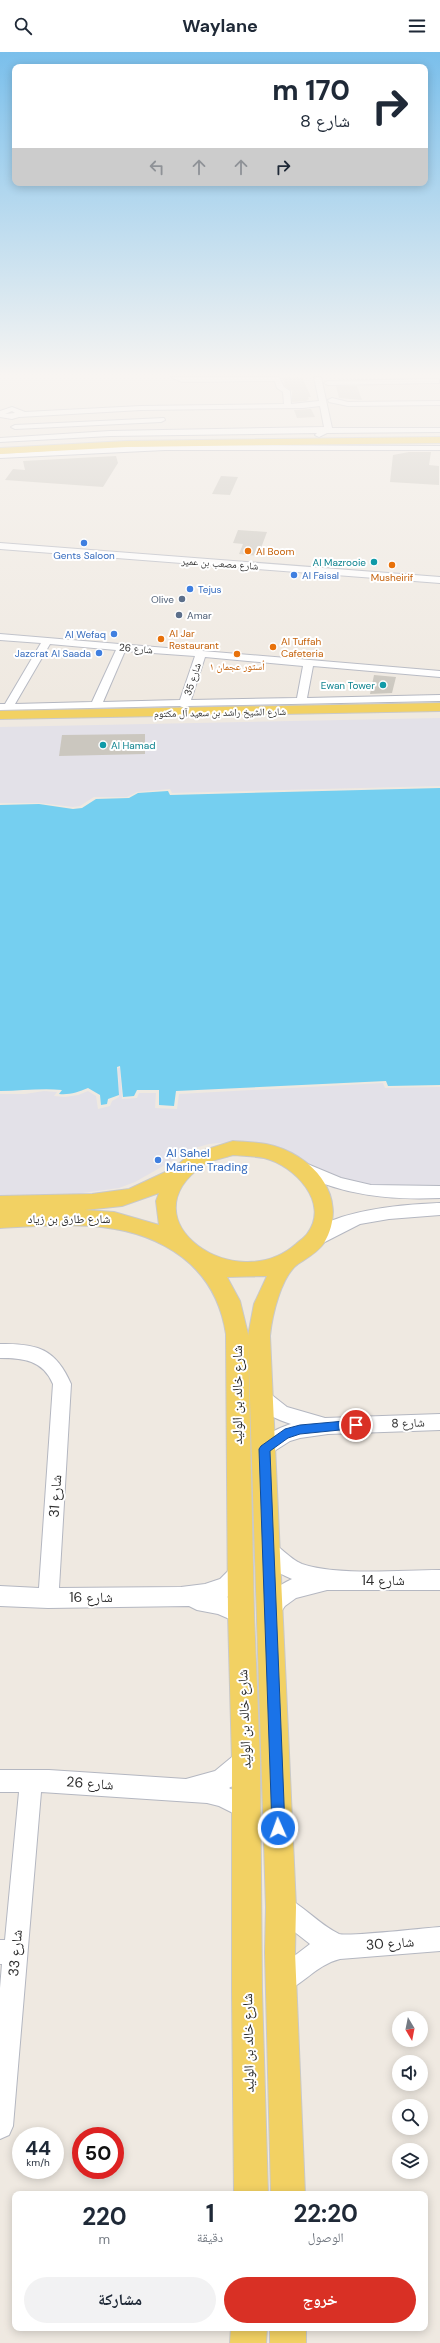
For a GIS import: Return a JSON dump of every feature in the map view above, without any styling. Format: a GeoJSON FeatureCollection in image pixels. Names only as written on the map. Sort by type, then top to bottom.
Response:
{"type":"FeatureCollection","features":[{"type":"Feature","properties":{"kind":"main road"},"geometry":{"type":"LineString","coordinates":[[337,706],[352,700]]}},
{"type":"Feature","properties":{"kind":"main road"},"geometry":{"type":"LineString","coordinates":[[302,706],[440,703]]}},
{"type":"Feature","properties":{"kind":"main road"},"geometry":{"type":"LineString","coordinates":[[209,704],[222,712]]}},
{"type":"Feature","properties":{"kind":"main road","name":"شارع الشيخ راشد بن سعيد آل مكتوم"},"geometry":{"type":"LineString","coordinates":[[3,710],[222,712],[302,706],[380,713],[440,716]]}},
{"type":"Feature","properties":{"kind":"main road","name":"شارع الشيخ راشد بن سعيد آل مكتوم"},"geometry":{"type":"LineString","coordinates":[[0,722],[380,713],[440,707]]}},
{"type":"Feature","properties":{"kind":"main road"},"geometry":{"type":"LineString","coordinates":[[380,713],[440,720]]}},
{"type":"Feature","properties":{"kind":"main road"},"geometry":{"type":"LineString","coordinates":[[233,1148],[246,1148],[272,1152],[290,1159],[305,1169],[321,1191],[324,1204],[324,1216],[320,1229],[313,1241],[290,1259],[264,1268],[243,1270],[222,1267],[189,1251],[169,1228],[165,1209],[168,1191],[178,1174],[196,1159],[208,1154],[233,1148]]}},
{"type":"Feature","properties":{"kind":"main road","name":"شارع طارق بن زياد"},"geometry":{"type":"LineString","coordinates":[[0,1204],[123,1198],[143,1192],[178,1174]]}},
{"type":"Feature","properties":{"kind":"main road","name":"شارع طارق بن زياد"},"geometry":{"type":"LineString","coordinates":[[0,1220],[111,1218],[148,1227],[189,1251]]}},
{"type":"Feature","properties":{"kind":"main road","name":"شارع خالد بن الوليد"},"geometry":{"type":"LineString","coordinates":[[189,1251],[218,1279],[226,1291],[235,1319],[241,1614],[246,1760],[245,1808],[251,2191]]}},
{"type":"Feature","properties":{"kind":"main road","name":"شارع خالد بن الوليد"},"geometry":{"type":"LineString","coordinates":[[288,2191],[281,1982],[281,1907],[271,1609],[267,1549],[260,1319],[270,1287],[290,1259]]}},
{"type":"Feature","properties":{"kind":"main road"},"geometry":{"type":"LineString","coordinates":[[239,1517],[252,1513],[266,1517]]}},
{"type":"Feature","properties":{"kind":"main road"},"geometry":{"type":"LineString","coordinates":[[248,2343],[249,2331]]}},
{"type":"Feature","properties":{"kind":"main road"},"geometry":{"type":"LineString","coordinates":[[288,2331],[288,2343]]}},
{"type":"Feature","properties":{"kind":"street","name":"شارع مصعب بن عمير"},"geometry":{"type":"LineString","coordinates":[[0,541],[440,574]]}},
{"type":"Feature","properties":{"kind":"street","name":"شارع مصعب بن عمير"},"geometry":{"type":"LineString","coordinates":[[0,546],[440,580]]}},
{"type":"Feature","properties":{"kind":"street","name":"شارع 26"},"geometry":{"type":"LineString","coordinates":[[0,637],[440,674]]}},
{"type":"Feature","properties":{"kind":"street"},"geometry":{"type":"LineString","coordinates":[[3,710],[47,641]]}},
{"type":"Feature","properties":{"kind":"street"},"geometry":{"type":"LineString","coordinates":[[96,705],[122,647]]}},
{"type":"Feature","properties":{"kind":"street","name":"شارع 35"},"geometry":{"type":"LineString","coordinates":[[184,705],[201,654]]}},
{"type":"Feature","properties":{"kind":"street"},"geometry":{"type":"LineString","coordinates":[[302,706],[309,663]]}},
{"type":"Feature","properties":{"kind":"street"},"geometry":{"type":"LineString","coordinates":[[3,710],[96,705],[209,704],[302,706],[352,700],[440,698]]}},
{"type":"Feature","properties":{"kind":"street"},"geometry":{"type":"LineString","coordinates":[[305,1169],[340,1185],[360,1190],[381,1193],[440,1192]]}},
{"type":"Feature","properties":{"kind":"street"},"geometry":{"type":"LineString","coordinates":[[313,1241],[334,1228],[363,1216],[402,1210],[440,1209]]}},
{"type":"Feature","properties":{"kind":"street","name":"شارع 31"},"geometry":{"type":"LineString","coordinates":[[8,1350],[35,1353],[50,1363],[59,1376],[63,1394],[48,1598]]}},
{"type":"Feature","properties":{"kind":"street","name":"شارع 8"},"geometry":{"type":"LineString","coordinates":[[262,1398],[281,1413],[328,1426]]}},
{"type":"Feature","properties":{"kind":"street","name":"شارع 8"},"geometry":{"type":"LineString","coordinates":[[265,1449],[285,1434],[328,1426],[440,1422]]}},
{"type":"Feature","properties":{"kind":"street","name":"شارع 14"},"geometry":{"type":"LineString","coordinates":[[267,1549],[281,1565],[297,1572],[327,1580]]}},
{"type":"Feature","properties":{"kind":"street","name":"شارع 16"},"geometry":{"type":"LineString","coordinates":[[0,1596],[48,1598],[181,1597],[218,1591],[226,1587],[241,1572]]}},
{"type":"Feature","properties":{"kind":"street","name":"شارع 14"},"geometry":{"type":"LineString","coordinates":[[271,1609],[278,1599],[289,1591],[302,1585],[327,1580],[440,1580]]}},
{"type":"Feature","properties":{"kind":"street","name":"شارع 16"},"geometry":{"type":"LineString","coordinates":[[181,1597],[220,1604],[241,1614]]}},
{"type":"Feature","properties":{"kind":"street","name":"شارع 26"},"geometry":{"type":"LineString","coordinates":[[179,1789],[222,1781],[231,1776],[246,1760]]}},
{"type":"Feature","properties":{"kind":"street","name":"شارع 26"},"geometry":{"type":"LineString","coordinates":[[0,1781],[31,1781],[179,1789],[222,1796],[245,1808]]}},
{"type":"Feature","properties":{"kind":"street","name":"شارع 33"},"geometry":{"type":"LineString","coordinates":[[0,2126],[8,1951],[31,1781]]}},
{"type":"Feature","properties":{"kind":"street","name":"شارع 30"},"geometry":{"type":"LineString","coordinates":[[281,1907],[317,1935],[340,1946]]}},
{"type":"Feature","properties":{"kind":"street","name":"شارع 30"},"geometry":{"type":"LineString","coordinates":[[281,1982],[320,1952],[340,1946],[440,1939]]}},
{"type":"Feature","properties":{"kind":"shaded area"},"geometry":{"type":"Polygon","coordinates":[[[440,718],[440,786],[172,793],[170,789],[137,792],[127,797],[94,797],[80,806],[73,807],[40,803],[0,803],[0,727],[440,718]]]}},
{"type":"Feature","properties":{"kind":"shaded area"},"geometry":{"type":"Polygon","coordinates":[[[118,1068],[120,1068],[122,1099],[137,1098],[139,1093],[156,1093],[155,1108],[177,1109],[179,1094],[383,1083],[385,1088],[440,1087],[440,1187],[374,1189],[314,1169],[289,1152],[273,1146],[240,1141],[209,1144],[195,1148],[135,1182],[119,1188],[75,1194],[0,1196],[0,1094],[25,1094],[44,1091],[57,1092],[54,1096],[65,1097],[78,1095],[88,1091],[96,1096],[98,1109],[110,1106],[112,1101],[119,1097],[118,1068]]]}},
{"type":"Feature","properties":{"kind":"water"},"geometry":{"type":"Polygon","coordinates":[[[440,788],[440,1085],[388,1086],[386,1081],[176,1091],[174,1106],[159,1105],[159,1090],[137,1090],[134,1096],[123,1097],[120,1066],[117,1067],[119,1095],[108,1099],[107,1104],[101,1105],[100,1095],[88,1088],[67,1094],[59,1094],[62,1090],[54,1089],[0,1091],[0,805],[39,804],[73,809],[82,808],[96,799],[129,798],[138,793],[168,791],[170,795],[440,788]]]}},
{"type":"Feature","properties":{"kind":"building"},"geometry":{"type":"Polygon","coordinates":[[[60,484],[105,484],[103,487],[60,484]]]}},
{"type":"Feature","properties":{"kind":"building"},"geometry":{"type":"Polygon","coordinates":[[[217,484],[235,484],[230,495],[212,494],[217,484]]]}},
{"type":"Feature","properties":{"kind":"building","name":"Al Boom"},"geometry":{"type":"Polygon","coordinates":[[[238,530],[267,532],[258,556],[239,554],[243,544],[233,543],[238,530]]]}},
{"type":"Feature","properties":{"kind":"building","name":"Ewan Tower"},"geometry":{"type":"Polygon","coordinates":[[[374,675],[396,677],[392,693],[370,694],[374,675]]]}},
{"type":"Feature","properties":{"kind":"building","name":"Al Hamad"},"geometry":{"type":"Polygon","coordinates":[[[145,734],[145,754],[59,756],[62,735],[145,734]]]}},
{"type":"Feature","properties":{"kind":"place","name":"Gents Saloon"},"geometry":{"type":"Point","coordinates":[84,543]}},
{"type":"Feature","properties":{"kind":"place","name":"Al Boom"},"geometry":{"type":"Point","coordinates":[248,551]}},
{"type":"Feature","properties":{"kind":"place","name":"Al Mazrooie"},"geometry":{"type":"Point","coordinates":[374,562]}},
{"type":"Feature","properties":{"kind":"place","name":"Musheirif"},"geometry":{"type":"Point","coordinates":[392,565]}},
{"type":"Feature","properties":{"kind":"place","name":"Al Faisal"},"geometry":{"type":"Point","coordinates":[294,575]}},
{"type":"Feature","properties":{"kind":"place","name":"Tejus"},"geometry":{"type":"Point","coordinates":[190,589]}},
{"type":"Feature","properties":{"kind":"place","name":"Olive"},"geometry":{"type":"Point","coordinates":[182,599]}},
{"type":"Feature","properties":{"kind":"place","name":"Amar"},"geometry":{"type":"Point","coordinates":[179,615]}},
{"type":"Feature","properties":{"kind":"place","name":"Al Wefaq"},"geometry":{"type":"Point","coordinates":[114,634]}},
{"type":"Feature","properties":{"kind":"place","name":"Al Jar Restaurant"},"geometry":{"type":"Point","coordinates":[161,639]}},
{"type":"Feature","properties":{"kind":"place","name":"Al Tuffah Cafeteria"},"geometry":{"type":"Point","coordinates":[273,647]}},
{"type":"Feature","properties":{"kind":"place","name":"Jazcrat Al Saada"},"geometry":{"type":"Point","coordinates":[99,653]}},
{"type":"Feature","properties":{"kind":"place","name":"أستور عجمان ١"},"geometry":{"type":"Point","coordinates":[237,654]}},
{"type":"Feature","properties":{"kind":"place","name":"Ewan Tower"},"geometry":{"type":"Point","coordinates":[383,685]}},
{"type":"Feature","properties":{"kind":"place","name":"Al Hamad"},"geometry":{"type":"Point","coordinates":[103,745]}},
{"type":"Feature","properties":{"kind":"place","name":"Al Sahel Marine Trading"},"geometry":{"type":"Point","coordinates":[158,1160]}},
{"type":"Feature","properties":{"kind":"route"},"geometry":{"type":"LineString","coordinates":[[278,1828],[271,1609],[267,1549],[265,1449],[285,1434],[300,1430],[328,1426],[356,1425]]}}]}
